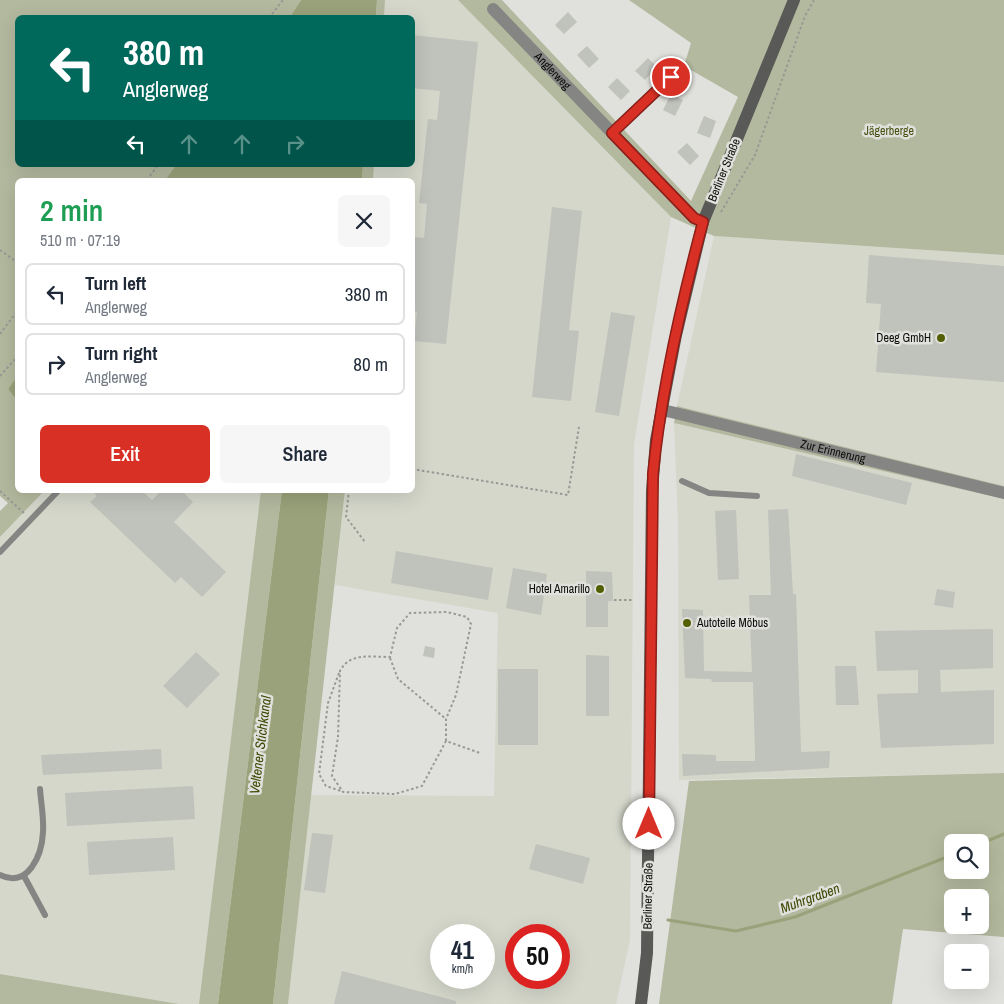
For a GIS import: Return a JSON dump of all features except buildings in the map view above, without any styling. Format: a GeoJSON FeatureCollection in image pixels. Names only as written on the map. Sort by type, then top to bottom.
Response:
{"type":"FeatureCollection","features":[{"type":"Feature","properties":{"kind":"main road","name":"Berliner Straße"},"geometry":{"type":"LineString","coordinates":[[641,1004],[647,953],[652,491],[656,440],[688,275],[703,222],[794,0]]}},
{"type":"Feature","properties":{"kind":"street","name":"Anglerweg"},"geometry":{"type":"LineString","coordinates":[[493,9],[694,218],[703,222]]}},
{"type":"Feature","properties":{"kind":"street"},"geometry":{"type":"LineString","coordinates":[[612,133],[671,77]]}},
{"type":"Feature","properties":{"kind":"street","name":"Zur Erinnerung"},"geometry":{"type":"LineString","coordinates":[[663,410],[1004,493]]}},
{"type":"Feature","properties":{"kind":"lane"},"geometry":{"type":"LineString","coordinates":[[682,481],[709,493],[757,496]]}},
{"type":"Feature","properties":{"kind":"lane"},"geometry":{"type":"LineString","coordinates":[[0,552],[55,493]]}},
{"type":"Feature","properties":{"kind":"lane"},"geometry":{"type":"LineString","coordinates":[[0,876],[7,879],[24,876],[37,860],[43,832],[40,789]]}},
{"type":"Feature","properties":{"kind":"lane"},"geometry":{"type":"LineString","coordinates":[[24,876],[45,915]]}},
{"type":"Feature","properties":{"kind":"path"},"geometry":{"type":"LineString","coordinates":[[271,15],[283,0]]}},
{"type":"Feature","properties":{"kind":"path"},"geometry":{"type":"LineString","coordinates":[[718,216],[755,155],[805,16],[814,0]]}},
{"type":"Feature","properties":{"kind":"path"},"geometry":{"type":"LineString","coordinates":[[148,178],[157,167]]}},
{"type":"Feature","properties":{"kind":"path"},"geometry":{"type":"LineString","coordinates":[[0,250],[15,261]]}},
{"type":"Feature","properties":{"kind":"path"},"geometry":{"type":"LineString","coordinates":[[0,334],[15,314]]}},
{"type":"Feature","properties":{"kind":"path"},"geometry":{"type":"LineString","coordinates":[[0,376],[15,359]]}},
{"type":"Feature","properties":{"kind":"path"},"geometry":{"type":"LineString","coordinates":[[415,470],[568,495],[580,427]]}},
{"type":"Feature","properties":{"kind":"path"},"geometry":{"type":"LineString","coordinates":[[0,491],[31,519]]}},
{"type":"Feature","properties":{"kind":"path"},"geometry":{"type":"LineString","coordinates":[[349,493],[346,517],[365,542]]}},
{"type":"Feature","properties":{"kind":"path"},"geometry":{"type":"LineString","coordinates":[[614,600],[634,600]]}},
{"type":"Feature","properties":{"kind":"path"},"geometry":{"type":"LineString","coordinates":[[390,657],[355,657],[345,662],[340,671],[328,703],[319,774],[326,786],[343,792],[395,794],[422,786],[446,741],[446,719],[456,695],[471,624],[467,617],[447,612],[410,613],[397,628],[390,657],[398,679],[446,719]]}},
{"type":"Feature","properties":{"kind":"path"},"geometry":{"type":"LineString","coordinates":[[340,671],[338,737],[332,776],[343,792]]}},
{"type":"Feature","properties":{"kind":"path"},"geometry":{"type":"LineString","coordinates":[[446,741],[480,753]]}},
{"type":"Feature","properties":{"kind":"shaded area"},"geometry":{"type":"Polygon","coordinates":[[[385,0],[458,0],[671,217],[634,444],[630,940],[616,1004],[288,1004],[311,795],[494,796],[498,613],[335,585],[345,493],[415,493],[415,178],[373,178],[374,167],[415,167],[415,15],[384,15],[385,0]]]}},
{"type":"Feature","properties":{"kind":"shaded area"},"geometry":{"type":"Polygon","coordinates":[[[714,236],[1004,255],[1004,486],[677,406],[714,236]]]}},
{"type":"Feature","properties":{"kind":"shaded area"},"geometry":{"type":"Polygon","coordinates":[[[674,423],[1004,499],[1004,773],[679,780],[678,522],[674,423]]]}},
{"type":"Feature","properties":{"kind":"shaded area"},"geometry":{"type":"Polygon","coordinates":[[[42,493],[261,493],[199,1004],[179,1004],[0,974],[0,537],[42,493]]]}},
{"type":"Feature","properties":{"kind":"green space"},"geometry":{"type":"Polygon","coordinates":[[[0,0],[301,0],[291,15],[15,15],[15,167],[175,167],[166,178],[15,178],[15,381],[8,389],[15,398],[15,493],[42,493],[0,537],[0,511],[8,503],[0,496],[0,0]]]}},
{"type":"Feature","properties":{"kind":"green space"},"geometry":{"type":"Polygon","coordinates":[[[377,0],[385,0],[384,15],[376,15],[377,0]]]}},
{"type":"Feature","properties":{"kind":"green space","name":"Jägerberge"},"geometry":{"type":"Polygon","coordinates":[[[458,0],[502,0],[691,201],[738,97],[684,66],[691,43],[629,0],[1004,0],[1004,255],[714,236],[671,217],[458,0]]]}},
{"type":"Feature","properties":{"kind":"green space"},"geometry":{"type":"Polygon","coordinates":[[[363,167],[374,167],[373,178],[362,178],[363,167]]]}},
{"type":"Feature","properties":{"kind":"green space"},"geometry":{"type":"Polygon","coordinates":[[[677,406],[1004,486],[1004,499],[674,423],[677,406]]]}},
{"type":"Feature","properties":{"kind":"green space"},"geometry":{"type":"Polygon","coordinates":[[[261,493],[282,493],[218,1004],[199,1004],[261,493]]]}},
{"type":"Feature","properties":{"kind":"green space"},"geometry":{"type":"Polygon","coordinates":[[[329,493],[345,493],[288,1004],[273,1004],[329,493]]]}},
{"type":"Feature","properties":{"kind":"green space"},"geometry":{"type":"Polygon","coordinates":[[[1004,773],[1004,937],[966,934],[989,934],[989,889],[944,889],[944,932],[903,929],[892,1004],[659,1004],[689,781],[1004,773]]]}},
{"type":"Feature","properties":{"kind":"green space"},"geometry":{"type":"Polygon","coordinates":[[[0,974],[179,1004],[0,1004],[0,974]]]}},
{"type":"Feature","properties":{"kind":"water"},"geometry":{"type":"Polygon","coordinates":[[[301,0],[377,0],[376,15],[291,15],[301,0]]]}},
{"type":"Feature","properties":{"kind":"water"},"geometry":{"type":"Polygon","coordinates":[[[175,167],[363,167],[362,178],[166,178],[175,167]]]}},
{"type":"Feature","properties":{"kind":"water"},"geometry":{"type":"Polygon","coordinates":[[[15,380],[15,398],[8,389],[15,380]]]}},
{"type":"Feature","properties":{"kind":"water","name":"Veltener Stichkanal"},"geometry":{"type":"Polygon","coordinates":[[[282,493],[329,493],[273,1004],[218,1004],[282,493]]]}},
{"type":"Feature","properties":{"kind":"waterway","name":"Muhrgraben"},"geometry":{"type":"LineString","coordinates":[[989,840],[1004,834]]}},
{"type":"Feature","properties":{"kind":"waterway","name":"Muhrgraben"},"geometry":{"type":"LineString","coordinates":[[668,920],[736,931],[795,917],[944,858]]}},
{"type":"Feature","properties":{"kind":"place","name":"Deeg GmbH"},"geometry":{"type":"Point","coordinates":[941,338]}},
{"type":"Feature","properties":{"kind":"place","name":"Hotel Amarillo"},"geometry":{"type":"Point","coordinates":[600,589]}},
{"type":"Feature","properties":{"kind":"place","name":"Autoteile Möbus"},"geometry":{"type":"Point","coordinates":[687,623]}},
{"type":"Feature","properties":{"kind":"route"},"geometry":{"type":"LineString","coordinates":[[649,824],[652,491],[656,440],[688,275],[703,222],[694,218],[612,133],[671,77]]}}]}
